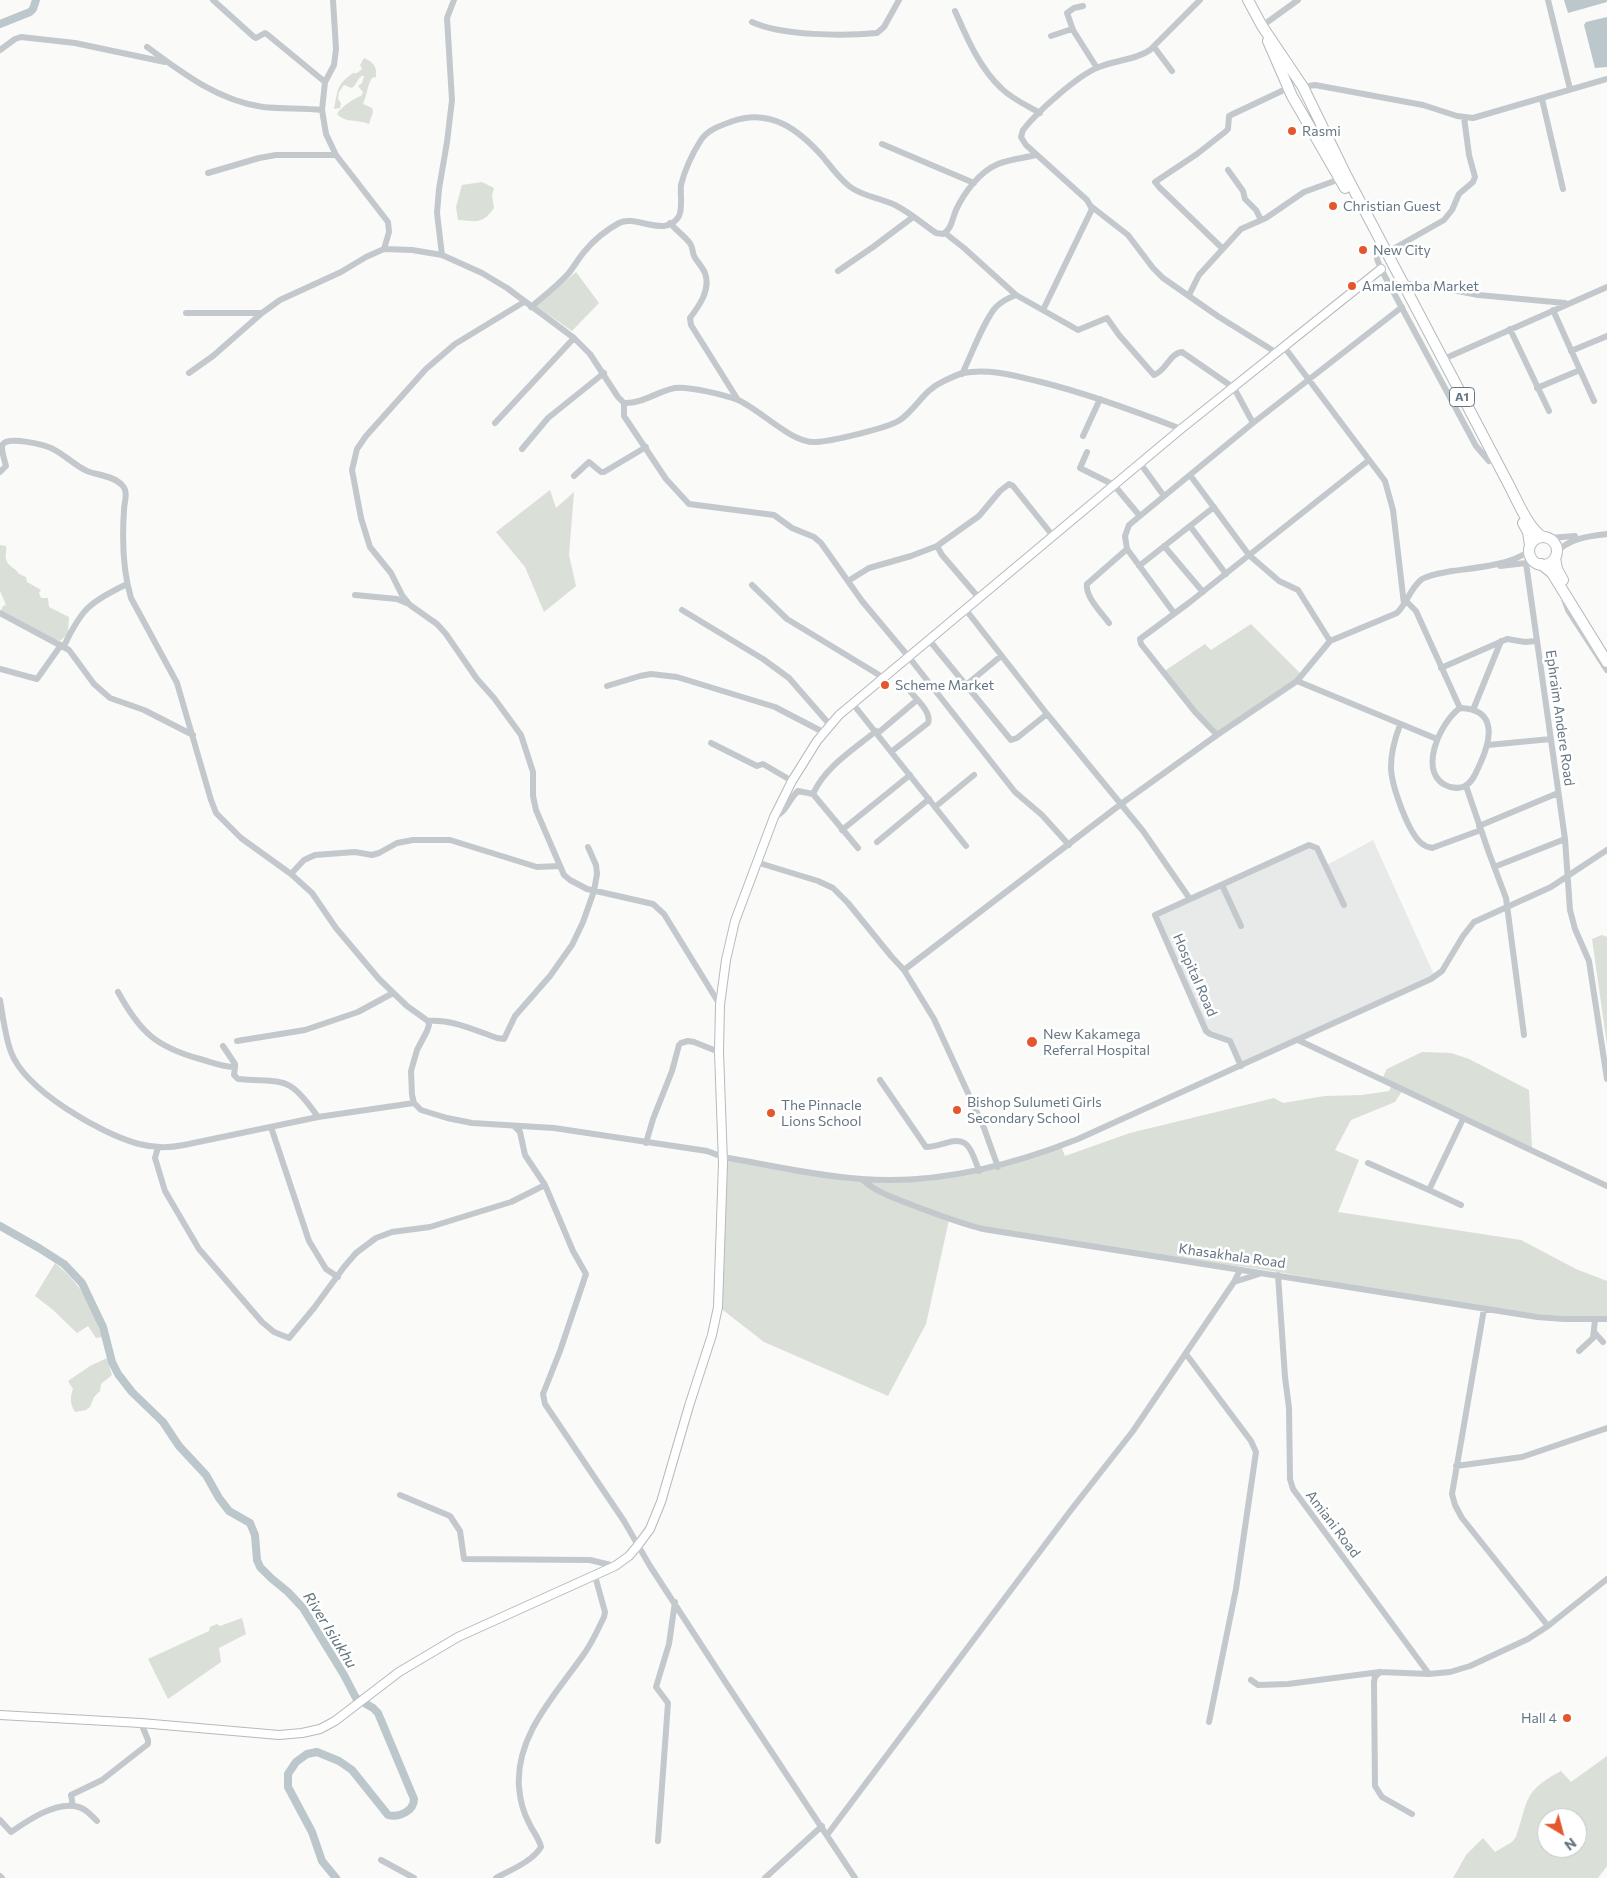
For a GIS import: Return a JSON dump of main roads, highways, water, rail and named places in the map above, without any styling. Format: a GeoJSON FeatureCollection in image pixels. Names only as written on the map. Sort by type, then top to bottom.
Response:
{"type":"FeatureCollection","features":[{"type":"Feature","properties":{"kind":"highway","name":"A1"},"geometry":{"type":"LineString","coordinates":[[1248,0],[1262,26],[1288,88],[1382,253],[1489,461],[1528,532],[1530,548]]}},
{"type":"Feature","properties":{"kind":"highway","name":"A1"},"geometry":{"type":"LineString","coordinates":[[1262,26],[1303,87],[1382,253],[1403,284],[1509,485],[1533,527],[1546,538]]}},
{"type":"Feature","properties":{"kind":"highway"},"geometry":{"type":"LineString","coordinates":[[1297,105],[1302,100],[1309,99]]}},
{"type":"Feature","properties":{"kind":"highway"},"geometry":{"type":"LineString","coordinates":[[1607,650],[1562,579],[1554,542],[1546,538],[1537,538],[1530,548],[1534,563],[1548,568],[1607,662]]}},
{"type":"Feature","properties":{"kind":"highway"},"geometry":{"type":"LineString","coordinates":[[1534,563],[1550,562],[1556,555]]}},
{"type":"Feature","properties":{"kind":"main road"},"geometry":{"type":"LineString","coordinates":[[0,1715],[279,1735],[302,1733],[328,1726],[399,1672],[458,1636],[595,1576],[615,1566],[629,1556],[650,1529],[661,1502],[716,1317],[720,1291],[723,1157],[719,1052],[720,1005],[726,960],[735,921],[756,862],[774,817],[792,781],[823,732],[908,656],[966,610],[1140,463],[1381,269]]}},
{"type":"Feature","properties":{"kind":"waterway","name":"River Isiukhu"},"geometry":{"type":"LineString","coordinates":[[0,24],[30,12],[36,0]]}},
{"type":"Feature","properties":{"kind":"waterway","name":"River Isiukhu"},"geometry":{"type":"LineString","coordinates":[[0,1226],[64,1264],[82,1283],[103,1327],[112,1362],[118,1374],[132,1392],[163,1422],[179,1446],[206,1475],[229,1511],[250,1523],[255,1535],[257,1560],[260,1567],[303,1608],[356,1698],[378,1713],[414,1799],[411,1807],[405,1813],[388,1815],[352,1770],[339,1761],[317,1752],[307,1754],[296,1762],[288,1774],[288,1787],[312,1832],[322,1861],[336,1878]]}},
{"type":"Feature","properties":{"kind":"place","name":"Rasmi"},"geometry":{"type":"Point","coordinates":[1292,131]}},
{"type":"Feature","properties":{"kind":"place","name":"Christian Guest"},"geometry":{"type":"Point","coordinates":[1333,206]}},
{"type":"Feature","properties":{"kind":"place","name":"New City"},"geometry":{"type":"Point","coordinates":[1363,250]}},
{"type":"Feature","properties":{"kind":"place","name":"Amalemba Market"},"geometry":{"type":"Point","coordinates":[1352,286]}},
{"type":"Feature","properties":{"kind":"place","name":"Scheme Market"},"geometry":{"type":"Point","coordinates":[885,685]}},
{"type":"Feature","properties":{"kind":"place","name":"New Kakamega Referral Hospital"},"geometry":{"type":"Point","coordinates":[1032,1042]}},
{"type":"Feature","properties":{"kind":"place","name":"Bishop Sulumeti Girls Secondary School"},"geometry":{"type":"Point","coordinates":[957,1110]}},
{"type":"Feature","properties":{"kind":"place","name":"The Pinnacle Lions School"},"geometry":{"type":"Point","coordinates":[771,1113]}},
{"type":"Feature","properties":{"kind":"place","name":"Hall 4"},"geometry":{"type":"Point","coordinates":[1567,1718]}}]}
